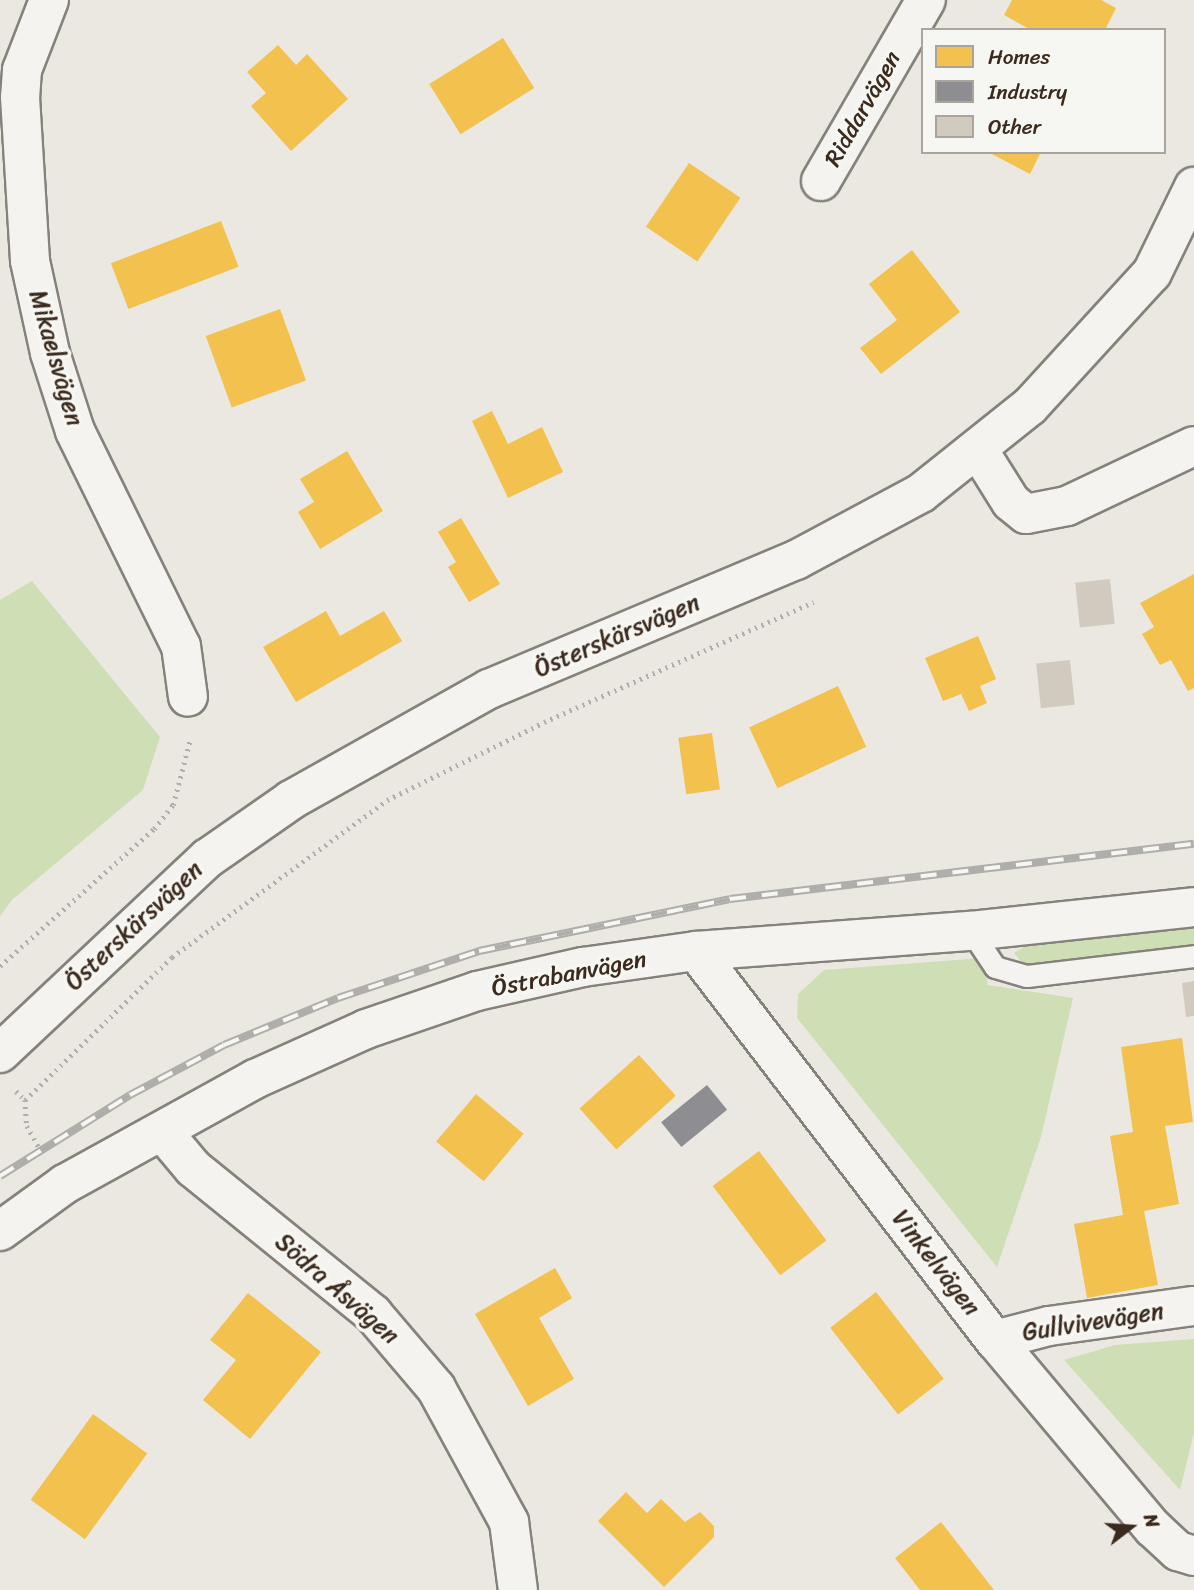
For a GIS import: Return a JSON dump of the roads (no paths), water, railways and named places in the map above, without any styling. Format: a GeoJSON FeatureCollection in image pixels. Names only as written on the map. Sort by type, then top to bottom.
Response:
{"type":"FeatureCollection","features":[{"type":"Feature","properties":{"kind":"street","name":"Mikaelsvägen"},"geometry":{"type":"LineString","coordinates":[[49,0],[22,70],[20,97],[30,261],[50,354],[75,431],[181,646],[188,697]]}},
{"type":"Feature","properties":{"kind":"street","name":"Riddarvägen"},"geometry":{"type":"LineString","coordinates":[[821,181],[926,0]]}},
{"type":"Feature","properties":{"kind":"street","name":"Österskärsvägen"},"geometry":{"type":"LineString","coordinates":[[4,1068],[208,858],[291,800],[489,689],[796,560],[921,493],[979,451],[1030,406],[1152,273],[1194,187]]}},
{"type":"Feature","properties":{"kind":"street"},"geometry":{"type":"LineString","coordinates":[[979,451],[1012,502],[1026,514],[1067,506],[1194,446]]}},
{"type":"Feature","properties":{"kind":"street","name":"Östrabanvägen"},"geometry":{"type":"LineString","coordinates":[[0,1231],[65,1184],[255,1079],[366,1029],[477,991],[583,967],[696,951],[971,931],[1194,907]]}},
{"type":"Feature","properties":{"kind":"street","name":"Vinkelvägen"},"geometry":{"type":"LineString","coordinates":[[696,951],[995,1340],[1153,1528],[1178,1551],[1194,1556]]}},
{"type":"Feature","properties":{"kind":"street","name":"Södra Åsvägen"},"geometry":{"type":"LineString","coordinates":[[162,1131],[194,1168],[373,1314],[436,1388],[509,1522],[518,1590]]}},
{"type":"Feature","properties":{"kind":"street","name":"Gullvivevägen"},"geometry":{"type":"LineString","coordinates":[[995,1340],[1049,1326],[1193,1300]]}},
{"type":"Feature","properties":{"kind":"lane"},"geometry":{"type":"LineString","coordinates":[[971,931],[995,967],[1027,976],[1194,956]]}},
{"type":"Feature","properties":{"kind":"railway"},"geometry":{"type":"LineString","coordinates":[[0,1176],[130,1095],[224,1045],[338,998],[479,951],[730,899],[1194,844]]}}]}
